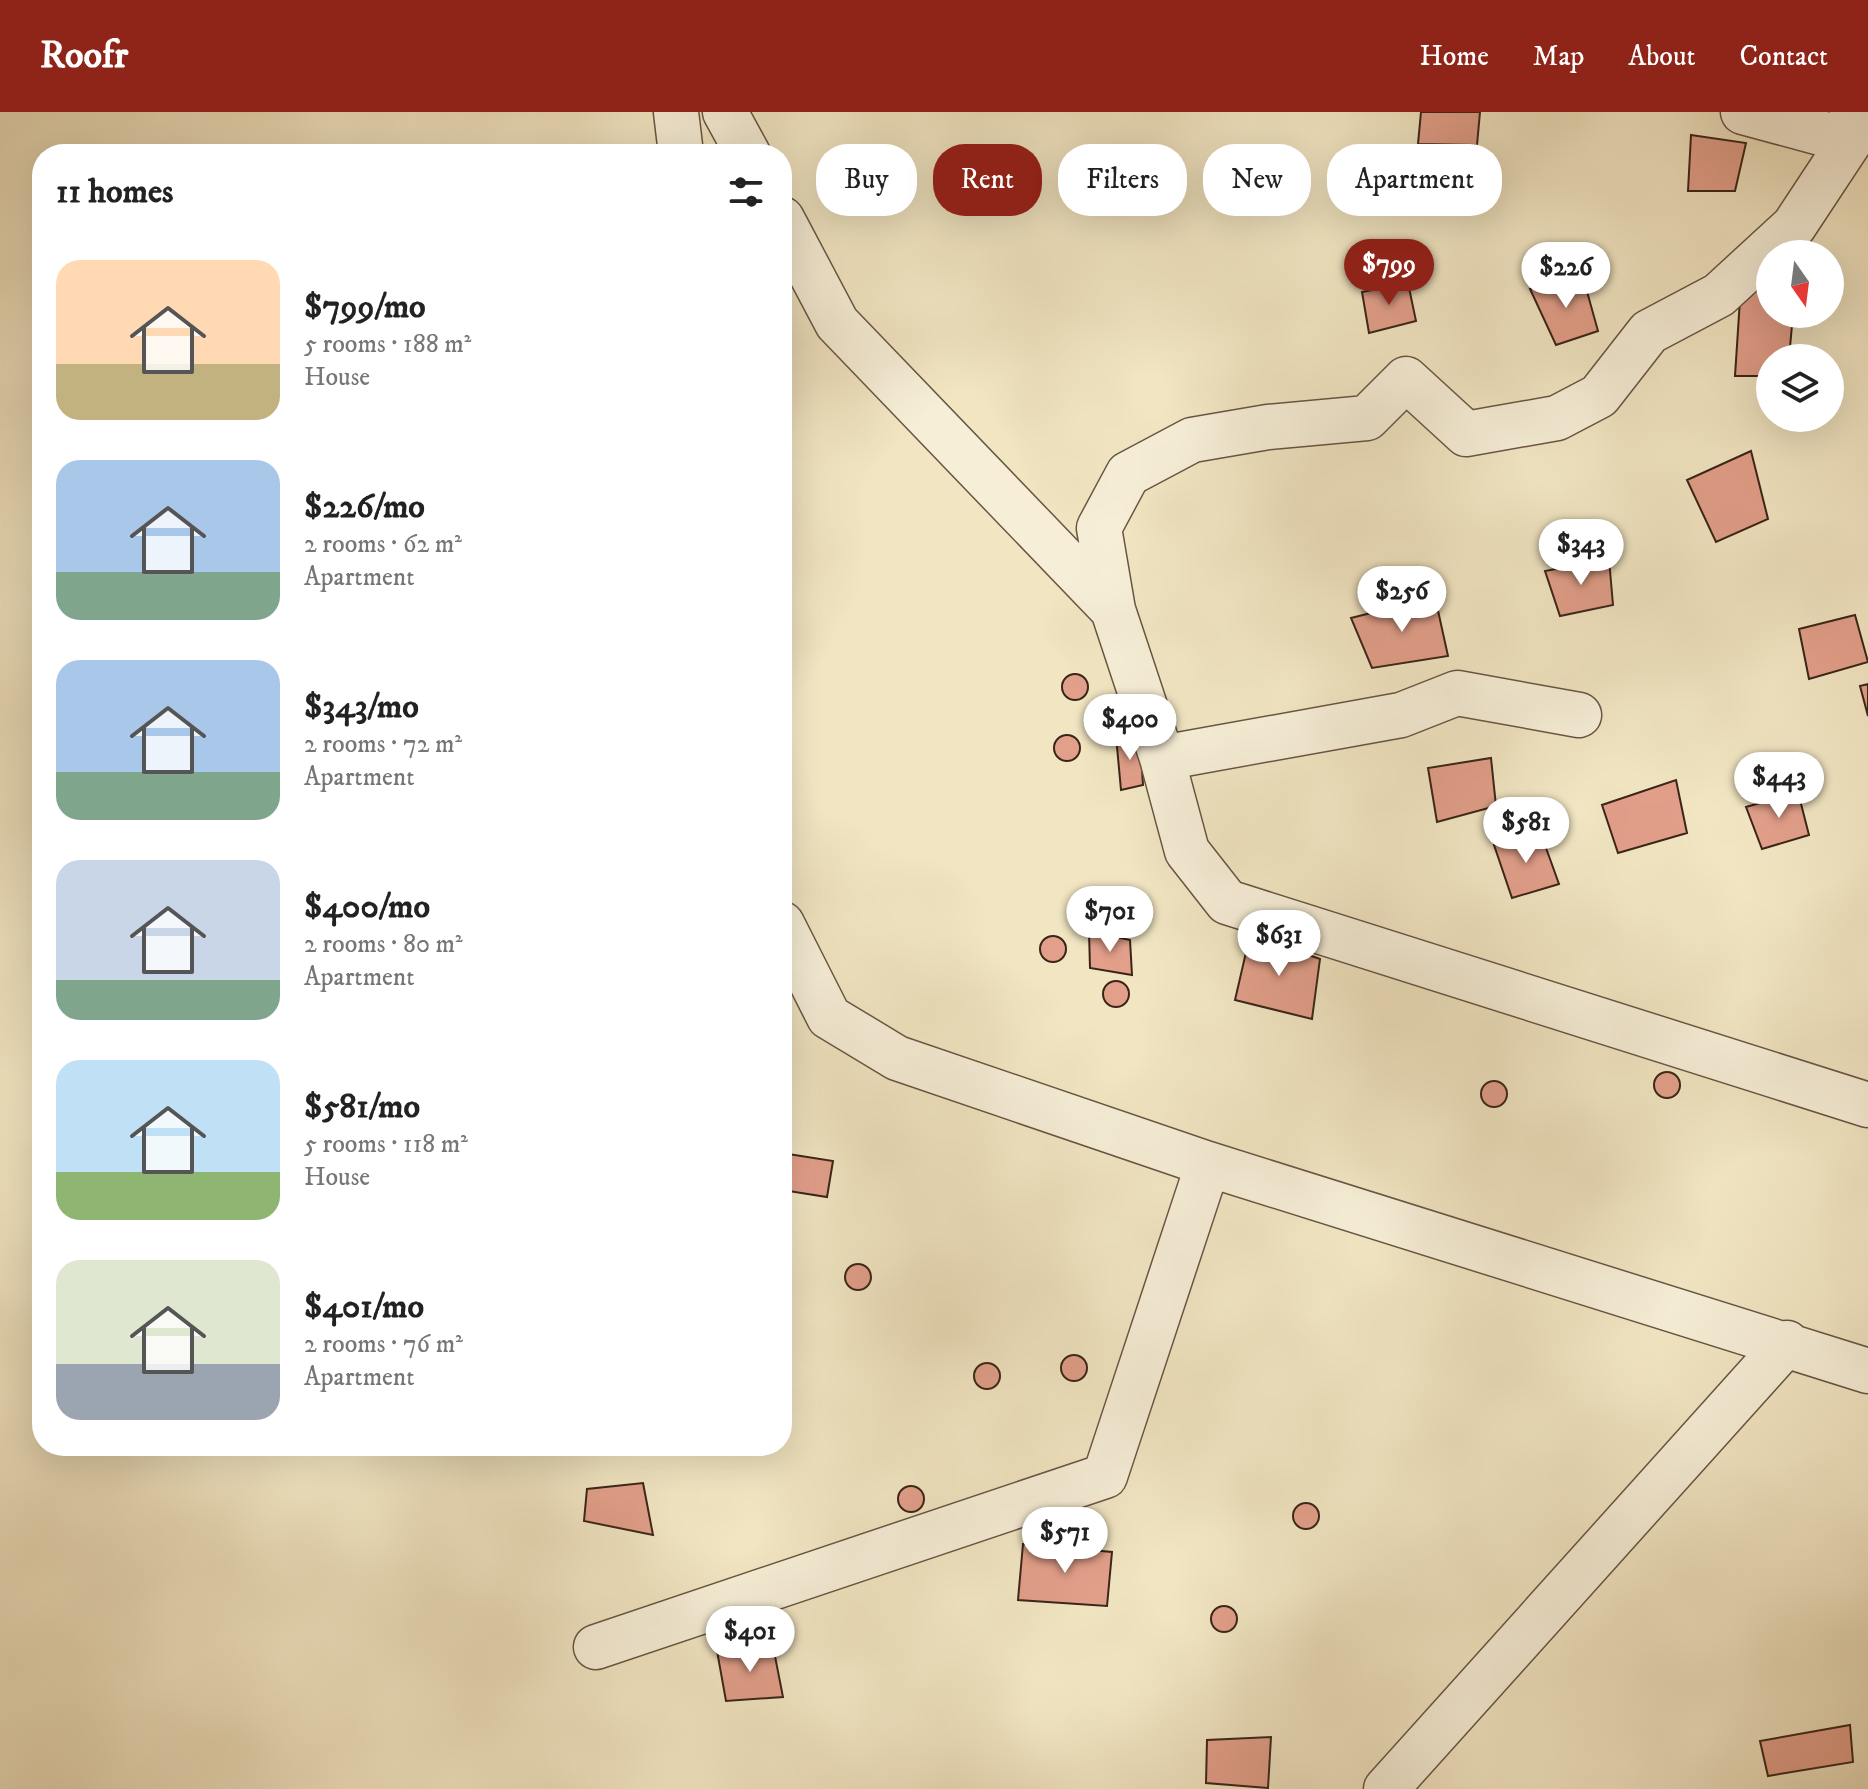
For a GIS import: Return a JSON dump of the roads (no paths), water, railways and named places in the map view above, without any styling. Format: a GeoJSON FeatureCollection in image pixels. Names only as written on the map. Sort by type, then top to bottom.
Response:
{"type":"FeatureCollection","features":[{"type":"Feature","properties":{"kind":"street"},"geometry":{"type":"LineString","coordinates":[[676,112],[680,144]]}},
{"type":"Feature","properties":{"kind":"street"},"geometry":{"type":"LineString","coordinates":[[725,112],[743,144]]}},
{"type":"Feature","properties":{"kind":"street"},"geometry":{"type":"LineString","coordinates":[[1743,112],[1851,126],[1794,226],[1719,295],[1649,332],[1599,396],[1557,418],[1466,434],[1406,379],[1367,418],[1268,427],[1192,440],[1128,474],[1099,528],[1113,610],[1162,758],[1187,851],[1227,902],[1868,1105]]}},
{"type":"Feature","properties":{"kind":"street"},"geometry":{"type":"LineString","coordinates":[[792,238],[837,323],[1113,610]]}},
{"type":"Feature","properties":{"kind":"street"},"geometry":{"type":"LineString","coordinates":[[1162,758],[1401,715],[1457,693],[1579,715]]}},
{"type":"Feature","properties":{"kind":"street"},"geometry":{"type":"LineString","coordinates":[[792,944],[829,1017],[897,1058],[1208,1164],[1787,1343],[1868,1371]]}},
{"type":"Feature","properties":{"kind":"street"},"geometry":{"type":"LineString","coordinates":[[596,1647],[1105,1476],[1208,1164]]}},
{"type":"Feature","properties":{"kind":"street"},"geometry":{"type":"LineString","coordinates":[[1386,1789],[1787,1343]]}}]}
